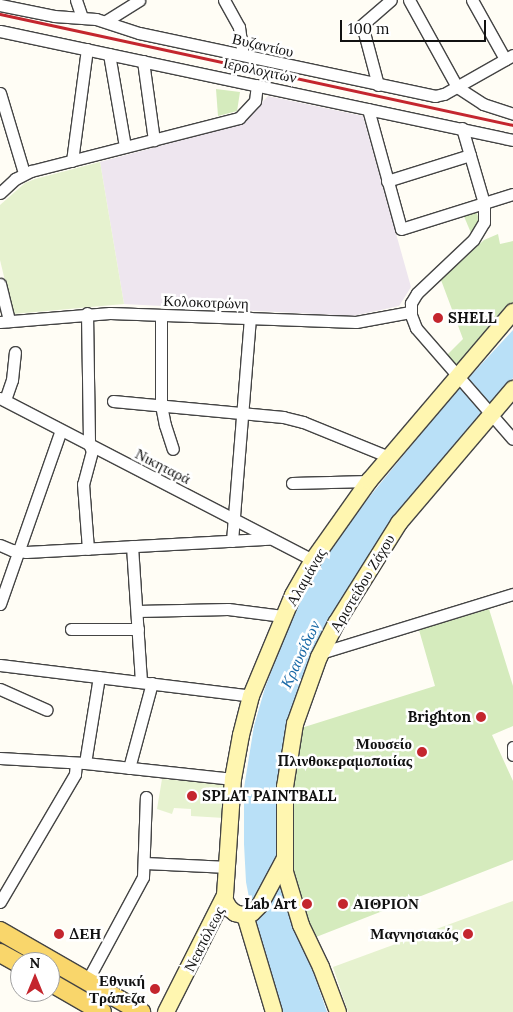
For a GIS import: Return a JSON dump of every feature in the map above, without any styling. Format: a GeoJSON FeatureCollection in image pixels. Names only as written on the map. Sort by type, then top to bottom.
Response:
{"type":"FeatureCollection","features":[{"type":"Feature","properties":{"kind":"main road"},"geometry":{"type":"LineString","coordinates":[[0,931],[141,1012]]}},
{"type":"Feature","properties":{"kind":"main road"},"geometry":{"type":"LineString","coordinates":[[60,988],[102,1012]]}},
{"type":"Feature","properties":{"kind":"street"},"geometry":{"type":"LineString","coordinates":[[76,0],[82,17]]}},
{"type":"Feature","properties":{"kind":"street"},"geometry":{"type":"LineString","coordinates":[[106,21],[139,0]]}},
{"type":"Feature","properties":{"kind":"street"},"geometry":{"type":"LineString","coordinates":[[224,0],[241,33],[243,55]]}},
{"type":"Feature","properties":{"kind":"street"},"geometry":{"type":"LineString","coordinates":[[378,85],[362,25],[391,0]]}},
{"type":"Feature","properties":{"kind":"street"},"geometry":{"type":"LineString","coordinates":[[409,0],[457,87],[484,104],[513,114]]}},
{"type":"Feature","properties":{"kind":"street"},"geometry":{"type":"LineString","coordinates":[[472,0],[509,57]]}},
{"type":"Feature","properties":{"kind":"street","name":"Βυζαντίου"},"geometry":{"type":"LineString","coordinates":[[0,5],[54,16],[82,17],[106,21],[139,33],[435,96],[457,87],[509,57]]}},
{"type":"Feature","properties":{"kind":"street","name":"Ιερολοχιτών"},"geometry":{"type":"LineString","coordinates":[[0,31],[513,140]]}},
{"type":"Feature","properties":{"kind":"street"},"geometry":{"type":"LineString","coordinates":[[72,160],[87,49]]}},
{"type":"Feature","properties":{"kind":"street"},"geometry":{"type":"LineString","coordinates":[[109,54],[125,147]]}},
{"type":"Feature","properties":{"kind":"street"},"geometry":{"type":"LineString","coordinates":[[143,61],[154,140]]}},
{"type":"Feature","properties":{"kind":"street"},"geometry":{"type":"LineString","coordinates":[[0,193],[24,174],[239,118],[255,101],[258,85]]}},
{"type":"Feature","properties":{"kind":"street"},"geometry":{"type":"LineString","coordinates":[[1,93],[24,174]]}},
{"type":"Feature","properties":{"kind":"street"},"geometry":{"type":"LineString","coordinates":[[368,109],[401,229],[513,194]]}},
{"type":"Feature","properties":{"kind":"street"},"geometry":{"type":"LineString","coordinates":[[462,128],[484,203],[485,219],[478,234],[416,293],[410,312],[416,328],[513,440]]}},
{"type":"Feature","properties":{"kind":"street"},"geometry":{"type":"LineString","coordinates":[[387,181],[470,155]]}},
{"type":"Feature","properties":{"kind":"street"},"geometry":{"type":"LineString","coordinates":[[0,284],[5,322]]}},
{"type":"Feature","properties":{"kind":"street","name":"Κολοκοτρώνη"},"geometry":{"type":"LineString","coordinates":[[5,322],[87,313],[356,322],[410,312]]}},
{"type":"Feature","properties":{"kind":"street","name":"Αλαμάνας"},"geometry":{"type":"LineString","coordinates":[[224,899],[228,867],[233,779],[251,696],[283,616],[313,560],[369,481],[513,312]]}},
{"type":"Feature","properties":{"kind":"street"},"geometry":{"type":"LineString","coordinates":[[87,313],[89,444],[91,459],[83,484],[88,549]]}},
{"type":"Feature","properties":{"kind":"street"},"geometry":{"type":"LineString","coordinates":[[161,315],[161,405],[165,425],[173,448]]}},
{"type":"Feature","properties":{"kind":"street"},"geometry":{"type":"LineString","coordinates":[[232,541],[250,318]]}},
{"type":"Feature","properties":{"kind":"street"},"geometry":{"type":"LineString","coordinates":[[2,399],[12,380],[15,352]]}},
{"type":"Feature","properties":{"kind":"street","name":"Αριστείδου Ζάχου"},"geometry":{"type":"LineString","coordinates":[[338,1012],[321,967],[301,925],[282,866],[285,787],[290,749],[299,712],[321,653],[337,622],[399,523],[513,389]]}},
{"type":"Feature","properties":{"kind":"street","name":"Νικηταρά"},"geometry":{"type":"LineString","coordinates":[[2,399],[313,560]]}},
{"type":"Feature","properties":{"kind":"street"},"geometry":{"type":"LineString","coordinates":[[113,401],[283,417],[303,422],[388,458]]}},
{"type":"Feature","properties":{"kind":"street"},"geometry":{"type":"LineString","coordinates":[[0,604],[61,430]]}},
{"type":"Feature","properties":{"kind":"street"},"geometry":{"type":"LineString","coordinates":[[292,483],[369,481]]}},
{"type":"Feature","properties":{"kind":"street"},"geometry":{"type":"LineString","coordinates":[[0,545],[17,552],[271,538]]}},
{"type":"Feature","properties":{"kind":"street"},"geometry":{"type":"LineString","coordinates":[[129,768],[146,682],[136,611],[132,546]]}},
{"type":"Feature","properties":{"kind":"street"},"geometry":{"type":"LineString","coordinates":[[321,653],[513,594]]}},
{"type":"Feature","properties":{"kind":"street"},"geometry":{"type":"LineString","coordinates":[[136,611],[228,609],[283,616]]}},
{"type":"Feature","properties":{"kind":"street"},"geometry":{"type":"LineString","coordinates":[[71,630],[138,630]]}},
{"type":"Feature","properties":{"kind":"street"},"geometry":{"type":"LineString","coordinates":[[0,665],[251,696]]}},
{"type":"Feature","properties":{"kind":"street"},"geometry":{"type":"LineString","coordinates":[[0,902],[80,763],[99,677]]}},
{"type":"Feature","properties":{"kind":"street"},"geometry":{"type":"LineString","coordinates":[[0,689],[47,710]]}},
{"type":"Feature","properties":{"kind":"street"},"geometry":{"type":"LineString","coordinates":[[513,747],[513,755]]}},
{"type":"Feature","properties":{"kind":"street"},"geometry":{"type":"LineString","coordinates":[[0,758],[80,763],[233,779]]}},
{"type":"Feature","properties":{"kind":"street"},"geometry":{"type":"LineString","coordinates":[[86,981],[143,877],[146,798]]}},
{"type":"Feature","properties":{"kind":"street"},"geometry":{"type":"LineString","coordinates":[[145,863],[228,867]]}},
{"type":"Feature","properties":{"kind":"street"},"geometry":{"type":"LineString","coordinates":[[274,1012],[249,914],[260,905],[282,866]]}},
{"type":"Feature","properties":{"kind":"street","name":"Νεαπόλεως"},"geometry":{"type":"LineString","coordinates":[[166,1012],[224,899],[232,911],[249,914]]}},
{"type":"Feature","properties":{"kind":"shaded area"},"geometry":{"type":"Polygon","coordinates":[[[268,96],[363,116],[411,287],[399,306],[353,316],[124,304],[100,162],[242,124],[268,96]]]}},
{"type":"Feature","properties":{"kind":"green space"},"geometry":{"type":"Polygon","coordinates":[[[216,89],[240,92],[237,111],[218,116],[216,89]]]}},
{"type":"Feature","properties":{"kind":"green space"},"geometry":{"type":"Polygon","coordinates":[[[100,162],[124,304],[13,314],[0,260],[0,205],[25,183],[100,162]]]}},
{"type":"Feature","properties":{"kind":"green space"},"geometry":{"type":"Polygon","coordinates":[[[476,210],[479,220],[471,233],[463,214],[476,210]]]}},
{"type":"Feature","properties":{"kind":"green space"},"geometry":{"type":"Polygon","coordinates":[[[498,234],[500,244],[513,241],[513,304],[457,369],[446,356],[463,339],[441,280],[484,240],[498,234]]]}},
{"type":"Feature","properties":{"kind":"green space"},"geometry":{"type":"Polygon","coordinates":[[[489,609],[513,686],[513,726],[492,735],[513,781],[513,860],[311,939],[294,873],[291,801],[298,729],[435,686],[419,630],[489,609]]]}},
{"type":"Feature","properties":{"kind":"green space","name":"SPLAT PAINTBALL"},"geometry":{"type":"Polygon","coordinates":[[[162,779],[226,784],[224,818],[191,816],[191,809],[174,808],[172,814],[157,809],[162,779]]]}},
{"type":"Feature","properties":{"kind":"green space","name":"Μαγνησιακός"},"geometry":{"type":"Polygon","coordinates":[[[513,901],[513,1012],[348,1012],[333,967],[513,901]]]}},
{"type":"Feature","properties":{"kind":"water","name":"Κραυσίδων"},"geometry":{"type":"Polygon","coordinates":[[[513,330],[513,378],[454,449],[297,701],[287,896],[327,1012],[283,1012],[252,913],[246,882],[244,788],[254,726],[265,688],[295,608],[324,557],[366,501],[451,397],[513,330]]]}},
{"type":"Feature","properties":{"kind":"railway"},"geometry":{"type":"LineString","coordinates":[[0,14],[513,125]]}},
{"type":"Feature","properties":{"kind":"place","name":"SHELL"},"geometry":{"type":"Point","coordinates":[438,318]}},
{"type":"Feature","properties":{"kind":"place","name":"Brighton"},"geometry":{"type":"Point","coordinates":[481,717]}},
{"type":"Feature","properties":{"kind":"place","name":"Μουσείο Πλινθοκεραμοποιίας"},"geometry":{"type":"Point","coordinates":[422,752]}},
{"type":"Feature","properties":{"kind":"place","name":"SPLAT PAINTBALL"},"geometry":{"type":"Point","coordinates":[192,796]}},
{"type":"Feature","properties":{"kind":"place","name":"Lab Art"},"geometry":{"type":"Point","coordinates":[307,904]}},
{"type":"Feature","properties":{"kind":"place","name":"ΑΙΘΡΙΟΝ"},"geometry":{"type":"Point","coordinates":[343,904]}},
{"type":"Feature","properties":{"kind":"place","name":"ΔΕΗ"},"geometry":{"type":"Point","coordinates":[59,934]}},
{"type":"Feature","properties":{"kind":"place","name":"Μαγνησιακός"},"geometry":{"type":"Point","coordinates":[468,934]}},
{"type":"Feature","properties":{"kind":"place","name":"Εθνική Τράπεζα"},"geometry":{"type":"Point","coordinates":[155,989]}}]}
